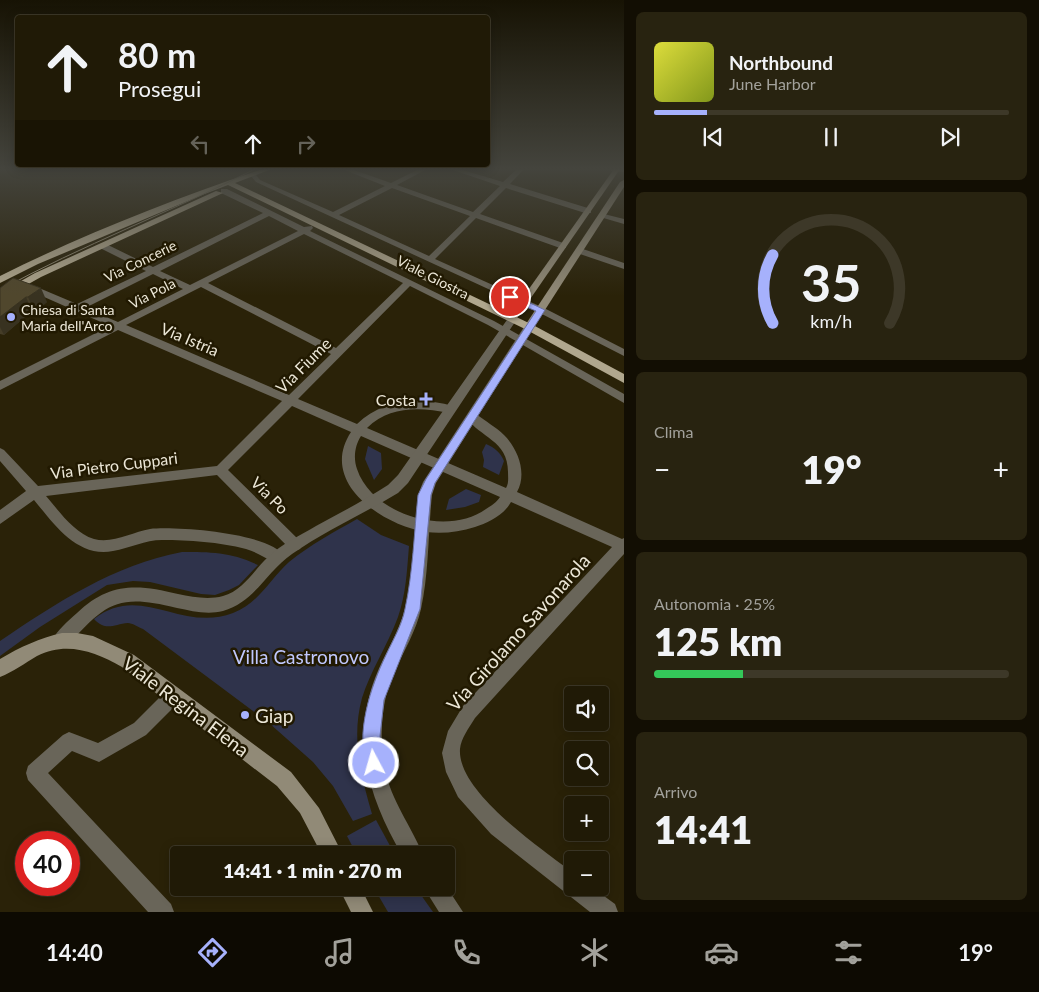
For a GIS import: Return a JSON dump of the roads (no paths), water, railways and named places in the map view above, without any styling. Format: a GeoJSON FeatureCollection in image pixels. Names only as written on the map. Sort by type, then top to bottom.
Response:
{"type":"FeatureCollection","features":[{"type":"Feature","properties":{"kind":"main road"},"geometry":{"type":"LineString","coordinates":[[0,280],[35,262],[155,212]]}},
{"type":"Feature","properties":{"kind":"main road"},"geometry":{"type":"LineString","coordinates":[[0,297],[21,283],[177,212]]}},
{"type":"Feature","properties":{"kind":"main road","name":"Viale Giostra"},"geometry":{"type":"LineString","coordinates":[[295,212],[316,224],[532,324],[624,370]]}},
{"type":"Feature","properties":{"kind":"main road","name":"Viale Giostra"},"geometry":{"type":"LineString","coordinates":[[304,212],[514,316]]}},
{"type":"Feature","properties":{"kind":"main road"},"geometry":{"type":"LineString","coordinates":[[514,316],[587,212]]}},
{"type":"Feature","properties":{"kind":"main road"},"geometry":{"type":"LineString","coordinates":[[532,324],[604,212]]}},
{"type":"Feature","properties":{"kind":"main road","name":"Viale Giostra"},"geometry":{"type":"LineString","coordinates":[[532,324],[624,379]]}},
{"type":"Feature","properties":{"kind":"main road","name":"Viale Regina Elena"},"geometry":{"type":"LineString","coordinates":[[0,669],[43,644],[60,641],[95,644],[110,651],[173,696],[290,785],[301,796],[312,812],[329,846]]}},
{"type":"Feature","properties":{"kind":"main road"},"geometry":{"type":"LineString","coordinates":[[354,896],[362,912]]}},
{"type":"Feature","properties":{"kind":"street","name":"Viale Giostra"},"geometry":{"type":"LineString","coordinates":[[321,212],[541,310],[624,353]]}},
{"type":"Feature","properties":{"kind":"street"},"geometry":{"type":"LineString","coordinates":[[333,216],[341,212]]}},
{"type":"Feature","properties":{"kind":"street"},"geometry":{"type":"LineString","coordinates":[[465,212],[563,246]]}},
{"type":"Feature","properties":{"kind":"street"},"geometry":{"type":"LineString","coordinates":[[430,260],[478,212]]}},
{"type":"Feature","properties":{"kind":"street","name":"Viale Giostra"},"geometry":{"type":"LineString","coordinates":[[269,213],[504,330],[624,399]]}},
{"type":"Feature","properties":{"kind":"street","name":"Via Concerie"},"geometry":{"type":"LineString","coordinates":[[77,308],[269,213]]}},
{"type":"Feature","properties":{"kind":"street"},"geometry":{"type":"LineString","coordinates":[[602,215],[624,222]]}},
{"type":"Feature","properties":{"kind":"street","name":"Via Pola"},"geometry":{"type":"LineString","coordinates":[[0,386],[316,224]]}},
{"type":"Feature","properties":{"kind":"street"},"geometry":{"type":"LineString","coordinates":[[103,246],[190,289]]}},
{"type":"Feature","properties":{"kind":"street"},"geometry":{"type":"LineString","coordinates":[[580,250],[624,266]]}},
{"type":"Feature","properties":{"kind":"street","name":"Via Fiume"},"geometry":{"type":"LineString","coordinates":[[220,470],[409,282]]}},
{"type":"Feature","properties":{"kind":"street","name":"Via Istria"},"geometry":{"type":"LineString","coordinates":[[21,283],[624,546]]}},
{"type":"Feature","properties":{"kind":"street"},"geometry":{"type":"LineString","coordinates":[[201,283],[338,353]]}},
{"type":"Feature","properties":{"kind":"street"},"geometry":{"type":"LineString","coordinates":[[60,641],[87,611],[99,602],[126,594],[152,594],[191,605],[204,606],[231,602],[252,588],[277,557],[393,489],[403,479],[514,316]]}},
{"type":"Feature","properties":{"kind":"street"},"geometry":{"type":"LineString","coordinates":[[408,846],[388,810],[379,789],[372,736],[376,700],[384,677],[409,622],[416,594],[424,495],[430,482],[532,324]]}},
{"type":"Feature","properties":{"kind":"street"},"geometry":{"type":"LineString","coordinates":[[449,409],[421,404],[396,407],[374,415],[353,427],[349,464],[366,506],[402,521],[420,532],[437,528],[469,525],[494,513],[517,498],[515,473],[509,452],[494,432],[472,417]]}},
{"type":"Feature","properties":{"kind":"street","name":"Via Pietro Cuppari"},"geometry":{"type":"LineString","coordinates":[[0,453],[35,492],[220,470]]}},
{"type":"Feature","properties":{"kind":"street","name":"Via Po"},"geometry":{"type":"LineString","coordinates":[[220,470],[295,545]]}},
{"type":"Feature","properties":{"kind":"street"},"geometry":{"type":"LineString","coordinates":[[0,518],[35,492],[68,528],[84,541],[93,544],[117,544],[149,535],[174,534],[245,543],[277,557]]}},
{"type":"Feature","properties":{"kind":"street","name":"Via Girolamo Savonarola"},"geometry":{"type":"LineString","coordinates":[[564,879],[500,828],[465,793],[454,774],[450,752],[456,733],[469,712],[624,546]]}},
{"type":"Feature","properties":{"kind":"street"},"geometry":{"type":"LineString","coordinates":[[163,912],[34,773],[69,741],[99,753],[140,729],[173,696]]}},
{"type":"Feature","properties":{"kind":"street"},"geometry":{"type":"LineString","coordinates":[[441,896],[452,912]]}},
{"type":"Feature","properties":{"kind":"street"},"geometry":{"type":"LineString","coordinates":[[586,896],[607,912]]}},
{"type":"Feature","properties":{"kind":"tram line"},"geometry":{"type":"LineString","coordinates":[[0,290],[63,258],[165,212]]}},
{"type":"Feature","properties":{"kind":"place","name":"Chiesa di Santa Maria dell'Arco"},"geometry":{"type":"Point","coordinates":[11,317]}},
{"type":"Feature","properties":{"kind":"place","name":"Costa"},"geometry":{"type":"Point","coordinates":[426,399]}},
{"type":"Feature","properties":{"kind":"place","name":"Giap"},"geometry":{"type":"Point","coordinates":[245,715]}},
{"type":"Feature","properties":{"kind":"park label","name":"Villa Castronovo"},"geometry":{"type":"Point","coordinates":[301,656]}}]}
